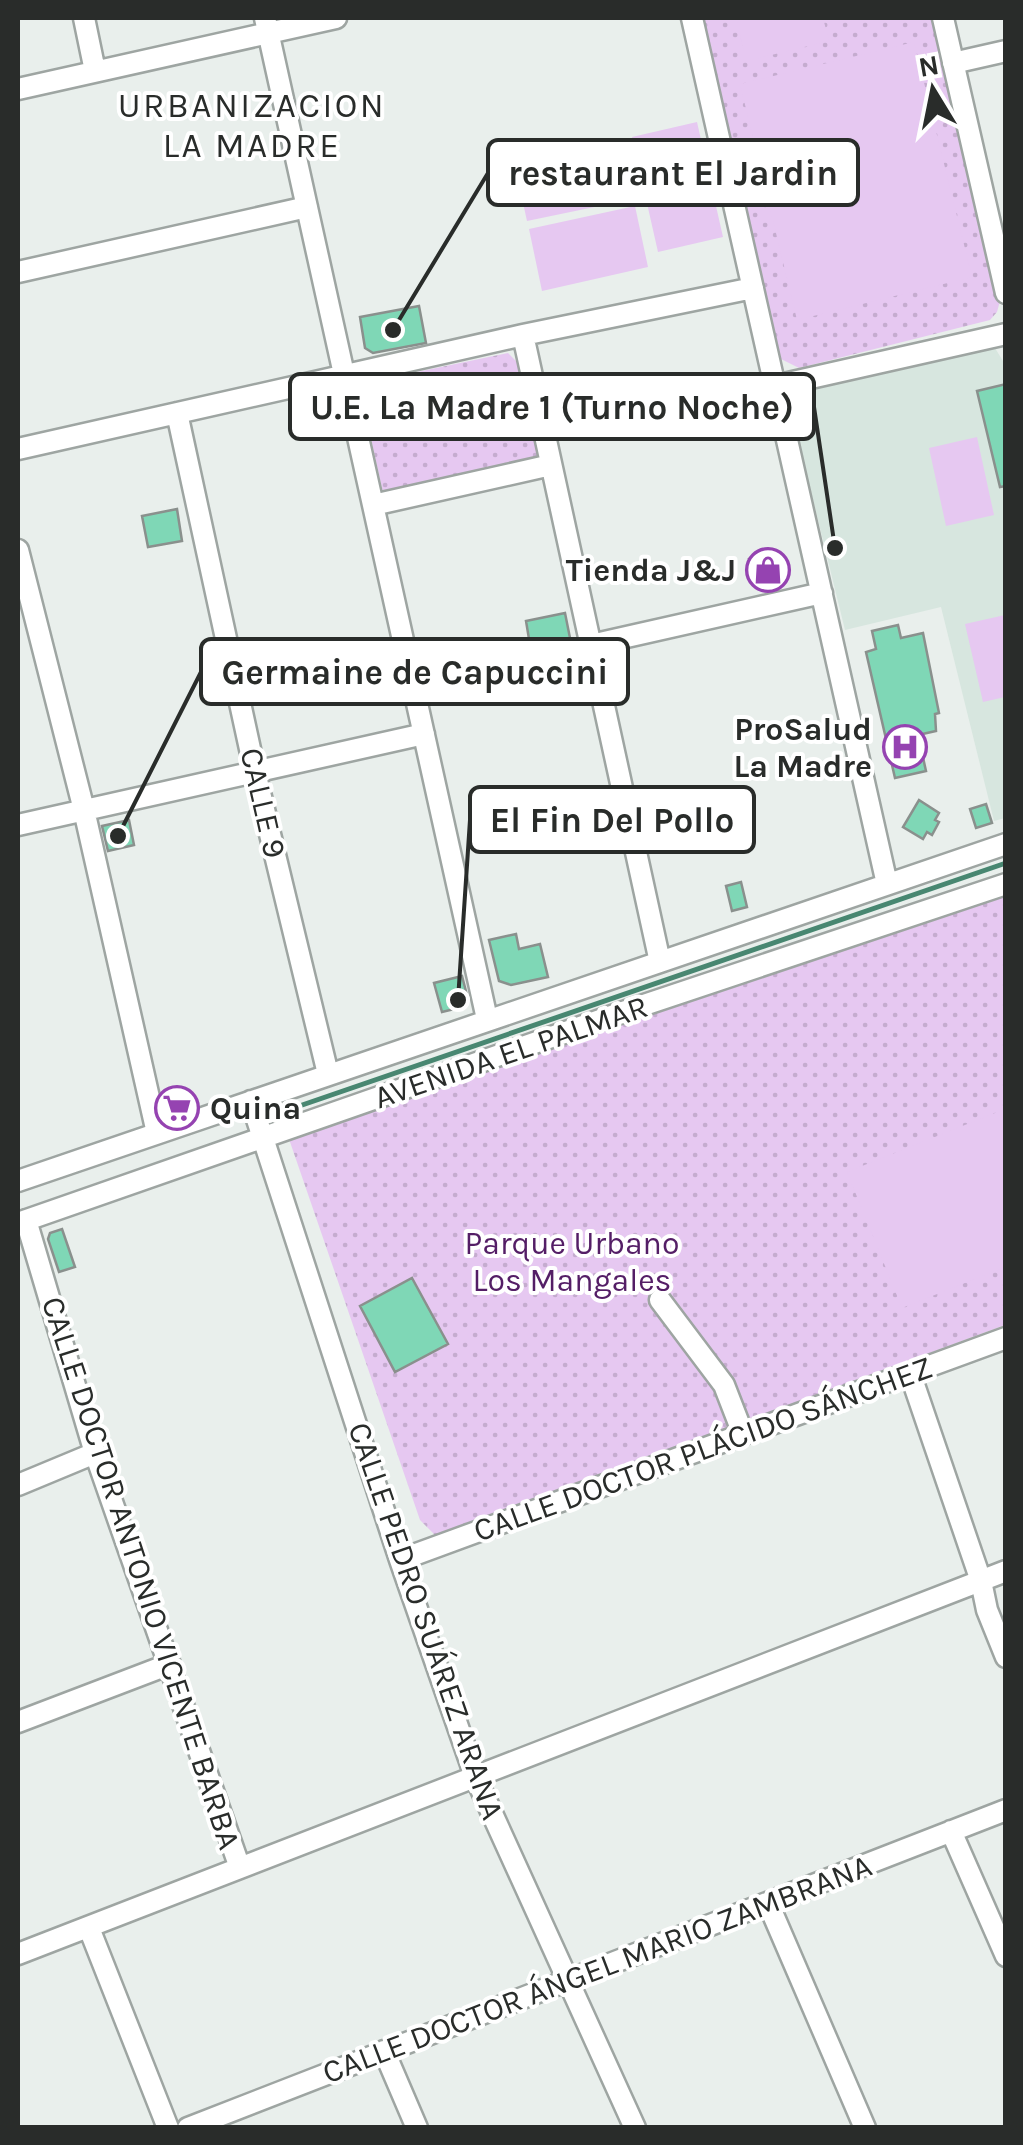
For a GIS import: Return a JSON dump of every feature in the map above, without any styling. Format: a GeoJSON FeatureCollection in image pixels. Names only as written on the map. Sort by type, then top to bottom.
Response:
{"type":"FeatureCollection","features":[{"type":"Feature","properties":{"kind":"street"},"geometry":{"type":"LineString","coordinates":[[84,18],[95,72]]}},
{"type":"Feature","properties":{"kind":"street"},"geometry":{"type":"LineString","coordinates":[[18,89],[267,25],[336,18]]}},
{"type":"Feature","properties":{"kind":"street"},"geometry":{"type":"LineString","coordinates":[[692,18],[887,884]]}},
{"type":"Feature","properties":{"kind":"street"},"geometry":{"type":"LineString","coordinates":[[942,18],[999,232],[1006,292]]}},
{"type":"Feature","properties":{"kind":"street"},"geometry":{"type":"LineString","coordinates":[[267,25],[486,1019]]}},
{"type":"Feature","properties":{"kind":"street"},"geometry":{"type":"LineString","coordinates":[[953,63],[1006,51]]}},
{"type":"Feature","properties":{"kind":"street"},"geometry":{"type":"LineString","coordinates":[[18,272],[307,207]]}},
{"type":"Feature","properties":{"kind":"street"},"geometry":{"type":"LineString","coordinates":[[18,449],[523,335],[753,288]]}},
{"type":"Feature","properties":{"kind":"street"},"geometry":{"type":"LineString","coordinates":[[775,386],[1006,334]]}},
{"type":"Feature","properties":{"kind":"street"},"geometry":{"type":"LineString","coordinates":[[523,335],[660,962]]}},
{"type":"Feature","properties":{"kind":"street","name":"CALLE 9"},"geometry":{"type":"LineString","coordinates":[[177,413],[255,772],[328,1074]]}},
{"type":"Feature","properties":{"kind":"street"},"geometry":{"type":"LineString","coordinates":[[373,505],[551,465]]}},
{"type":"Feature","properties":{"kind":"street"},"geometry":{"type":"LineString","coordinates":[[18,550],[84,810],[157,1133]]}},
{"type":"Feature","properties":{"kind":"street"},"geometry":{"type":"LineString","coordinates":[[590,645],[822,593]]}},
{"type":"Feature","properties":{"kind":"street"},"geometry":{"type":"LineString","coordinates":[[18,824],[424,734]]}},
{"type":"Feature","properties":{"kind":"street","name":"AVENIDA EL PALMAR"},"geometry":{"type":"LineString","coordinates":[[22,1222],[262,1139],[620,994],[660,962],[1006,844]]}},
{"type":"Feature","properties":{"kind":"street","name":"AVENIDA EL PALMAR"},"geometry":{"type":"LineString","coordinates":[[18,1181],[486,1019],[620,994],[1006,884]]}},
{"type":"Feature","properties":{"kind":"street","name":"CALLE PEDRO SUÁREZ ARANA"},"geometry":{"type":"LineString","coordinates":[[251,1101],[400,1560],[475,1776],[635,2128]]}},
{"type":"Feature","properties":{"kind":"street","name":"CALLE DOCTOR ANTONIO VICENTE BARBA"},"geometry":{"type":"LineString","coordinates":[[22,1222],[95,1453],[240,1868]]}},
{"type":"Feature","properties":{"kind":"street"},"geometry":{"type":"LineString","coordinates":[[660,1300],[724,1385],[742,1434]]}},
{"type":"Feature","properties":{"kind":"street","name":"CALLE DOCTOR PLÁCIDO SÁNCHEZ"},"geometry":{"type":"LineString","coordinates":[[400,1560],[1006,1338]]}},
{"type":"Feature","properties":{"kind":"street"},"geometry":{"type":"LineString","coordinates":[[910,1373],[981,1581],[986,1610],[1006,1657]]}},
{"type":"Feature","properties":{"kind":"street"},"geometry":{"type":"LineString","coordinates":[[18,1485],[95,1453]]}},
{"type":"Feature","properties":{"kind":"street"},"geometry":{"type":"LineString","coordinates":[[18,1954],[1006,1571]]}},
{"type":"Feature","properties":{"kind":"street"},"geometry":{"type":"LineString","coordinates":[[18,1722],[170,1664]]}},
{"type":"Feature","properties":{"kind":"street","name":"CALLE DOCTOR ÁNGEL MARIO ZAMBRANA"},"geometry":{"type":"LineString","coordinates":[[200,2125],[1006,1810]]}},
{"type":"Feature","properties":{"kind":"street"},"geometry":{"type":"LineString","coordinates":[[952,1832],[1006,1956]]}},
{"type":"Feature","properties":{"kind":"street"},"geometry":{"type":"LineString","coordinates":[[768,1902],[864,2128]]}},
{"type":"Feature","properties":{"kind":"street"},"geometry":{"type":"LineString","coordinates":[[88,1928],[168,2128]]}},
{"type":"Feature","properties":{"kind":"street"},"geometry":{"type":"LineString","coordinates":[[384,2051],[417,2128]]}},
{"type":"Feature","properties":{"kind":"shaded area"},"geometry":{"type":"Polygon","coordinates":[[[995,348],[1006,366],[1005,818],[994,821],[941,607],[845,630],[790,406],[794,394],[995,348]]]}},
{"type":"Feature","properties":{"kind":"green space"},"geometry":{"type":"Polygon","coordinates":[[[701,18],[935,18],[1000,301],[990,320],[799,368],[781,359],[701,18]]]}},
{"type":"Feature","properties":{"kind":"green space"},"geometry":{"type":"Polygon","coordinates":[[[736,18],[823,18],[829,41],[746,61],[736,18]]]}},
{"type":"Feature","properties":{"kind":"green space"},"geometry":{"type":"Polygon","coordinates":[[[914,42],[972,277],[797,320],[740,84],[914,42]]]}},
{"type":"Feature","properties":{"kind":"green space"},"geometry":{"type":"Polygon","coordinates":[[[697,122],[723,237],[658,252],[632,137],[697,122]]]}},
{"type":"Feature","properties":{"kind":"green space"},"geometry":{"type":"Polygon","coordinates":[[[620,139],[633,199],[527,221],[514,162],[620,139]]]}},
{"type":"Feature","properties":{"kind":"green space"},"geometry":{"type":"Polygon","coordinates":[[[635,206],[648,267],[542,291],[529,229],[635,206]]]}},
{"type":"Feature","properties":{"kind":"green space"},"geometry":{"type":"Polygon","coordinates":[[[508,353],[518,363],[541,461],[384,497],[361,394],[369,382],[508,353]]]}},
{"type":"Feature","properties":{"kind":"green space"},"geometry":{"type":"Polygon","coordinates":[[[977,437],[994,515],[946,526],[929,448],[977,437]]]}},
{"type":"Feature","properties":{"kind":"green space"},"geometry":{"type":"Polygon","coordinates":[[[1005,615],[1005,697],[983,702],[965,624],[1005,615]]]}},
{"type":"Feature","properties":{"kind":"green space","name":"Parque Urbano Los Mangales"},"geometry":{"type":"Polygon","coordinates":[[[1002,892],[1005,1325],[436,1536],[420,1520],[289,1139],[1002,892]]]}},
{"type":"Feature","properties":{"kind":"green space"},"geometry":{"type":"Polygon","coordinates":[[[1005,1109],[1005,1267],[902,1308],[847,1172],[1005,1109]]]}},
{"type":"Feature","properties":{"kind":"building"},"geometry":{"type":"Polygon","coordinates":[[[419,306],[426,343],[373,353],[365,348],[360,317],[419,306]]]}},
{"type":"Feature","properties":{"kind":"building"},"geometry":{"type":"Polygon","coordinates":[[[1006,384],[1006,486],[1000,487],[977,391],[1006,384]]]}},
{"type":"Feature","properties":{"kind":"building"},"geometry":{"type":"Polygon","coordinates":[[[177,509],[182,541],[148,547],[142,516],[177,509]]]}},
{"type":"Feature","properties":{"kind":"building"},"geometry":{"type":"Polygon","coordinates":[[[775,554],[782,581],[756,587],[749,559],[775,554]]]}},
{"type":"Feature","properties":{"kind":"building"},"geometry":{"type":"Polygon","coordinates":[[[565,613],[571,643],[531,651],[526,621],[565,613]]]}},
{"type":"Feature","properties":{"kind":"building"},"geometry":{"type":"Polygon","coordinates":[[[898,625],[901,638],[923,633],[939,713],[935,714],[936,731],[918,735],[926,771],[895,778],[866,652],[876,649],[872,631],[898,625]]]}},
{"type":"Feature","properties":{"kind":"building"},"geometry":{"type":"Polygon","coordinates":[[[919,800],[939,813],[932,835],[927,832],[923,839],[903,827],[919,800]]]}},
{"type":"Feature","properties":{"kind":"building"},"geometry":{"type":"Polygon","coordinates":[[[986,804],[992,823],[976,828],[970,809],[986,804]]]}},
{"type":"Feature","properties":{"kind":"building"},"geometry":{"type":"Polygon","coordinates":[[[129,820],[134,845],[108,851],[102,826],[129,820]]]}},
{"type":"Feature","properties":{"kind":"building"},"geometry":{"type":"Polygon","coordinates":[[[741,882],[747,907],[732,911],[726,886],[741,882]]]}},
{"type":"Feature","properties":{"kind":"building"},"geometry":{"type":"Polygon","coordinates":[[[516,934],[519,949],[540,944],[548,977],[511,985],[499,981],[489,940],[516,934]]]}},
{"type":"Feature","properties":{"kind":"building"},"geometry":{"type":"Polygon","coordinates":[[[462,976],[468,999],[463,1007],[442,1012],[434,983],[462,976]]]}},
{"type":"Feature","properties":{"kind":"building"},"geometry":{"type":"Polygon","coordinates":[[[62,1229],[75,1267],[59,1272],[48,1239],[50,1233],[62,1229]]]}},
{"type":"Feature","properties":{"kind":"building"},"geometry":{"type":"Polygon","coordinates":[[[412,1278],[448,1344],[395,1372],[360,1306],[412,1278]]]}},
{"type":"Feature","properties":{"kind":"waterway"},"geometry":{"type":"LineString","coordinates":[[276,1114],[1006,863]]}},
{"type":"Feature","properties":{"kind":"place","name":"restaurant El Jardin"},"geometry":{"type":"Point","coordinates":[393,330]}},
{"type":"Feature","properties":{"kind":"place","name":"U.E. La Madre 1 (Turno Noche)"},"geometry":{"type":"Point","coordinates":[835,548]}},
{"type":"Feature","properties":{"kind":"place","name":"Tienda J&J"},"geometry":{"type":"Point","coordinates":[768,570]}},
{"type":"Feature","properties":{"kind":"place","name":"ProSalud La Madre"},"geometry":{"type":"Point","coordinates":[905,747]}},
{"type":"Feature","properties":{"kind":"place","name":"Germaine de Capuccini"},"geometry":{"type":"Point","coordinates":[118,836]}},
{"type":"Feature","properties":{"kind":"place","name":"El Fin Del Pollo"},"geometry":{"type":"Point","coordinates":[458,1000]}},
{"type":"Feature","properties":{"kind":"place","name":"Quina"},"geometry":{"type":"Point","coordinates":[177,1108]}},
{"type":"Feature","properties":{"kind":"district","name":"URBANIZACION LA MADRE"},"geometry":{"type":"Point","coordinates":[252,125]}}]}
